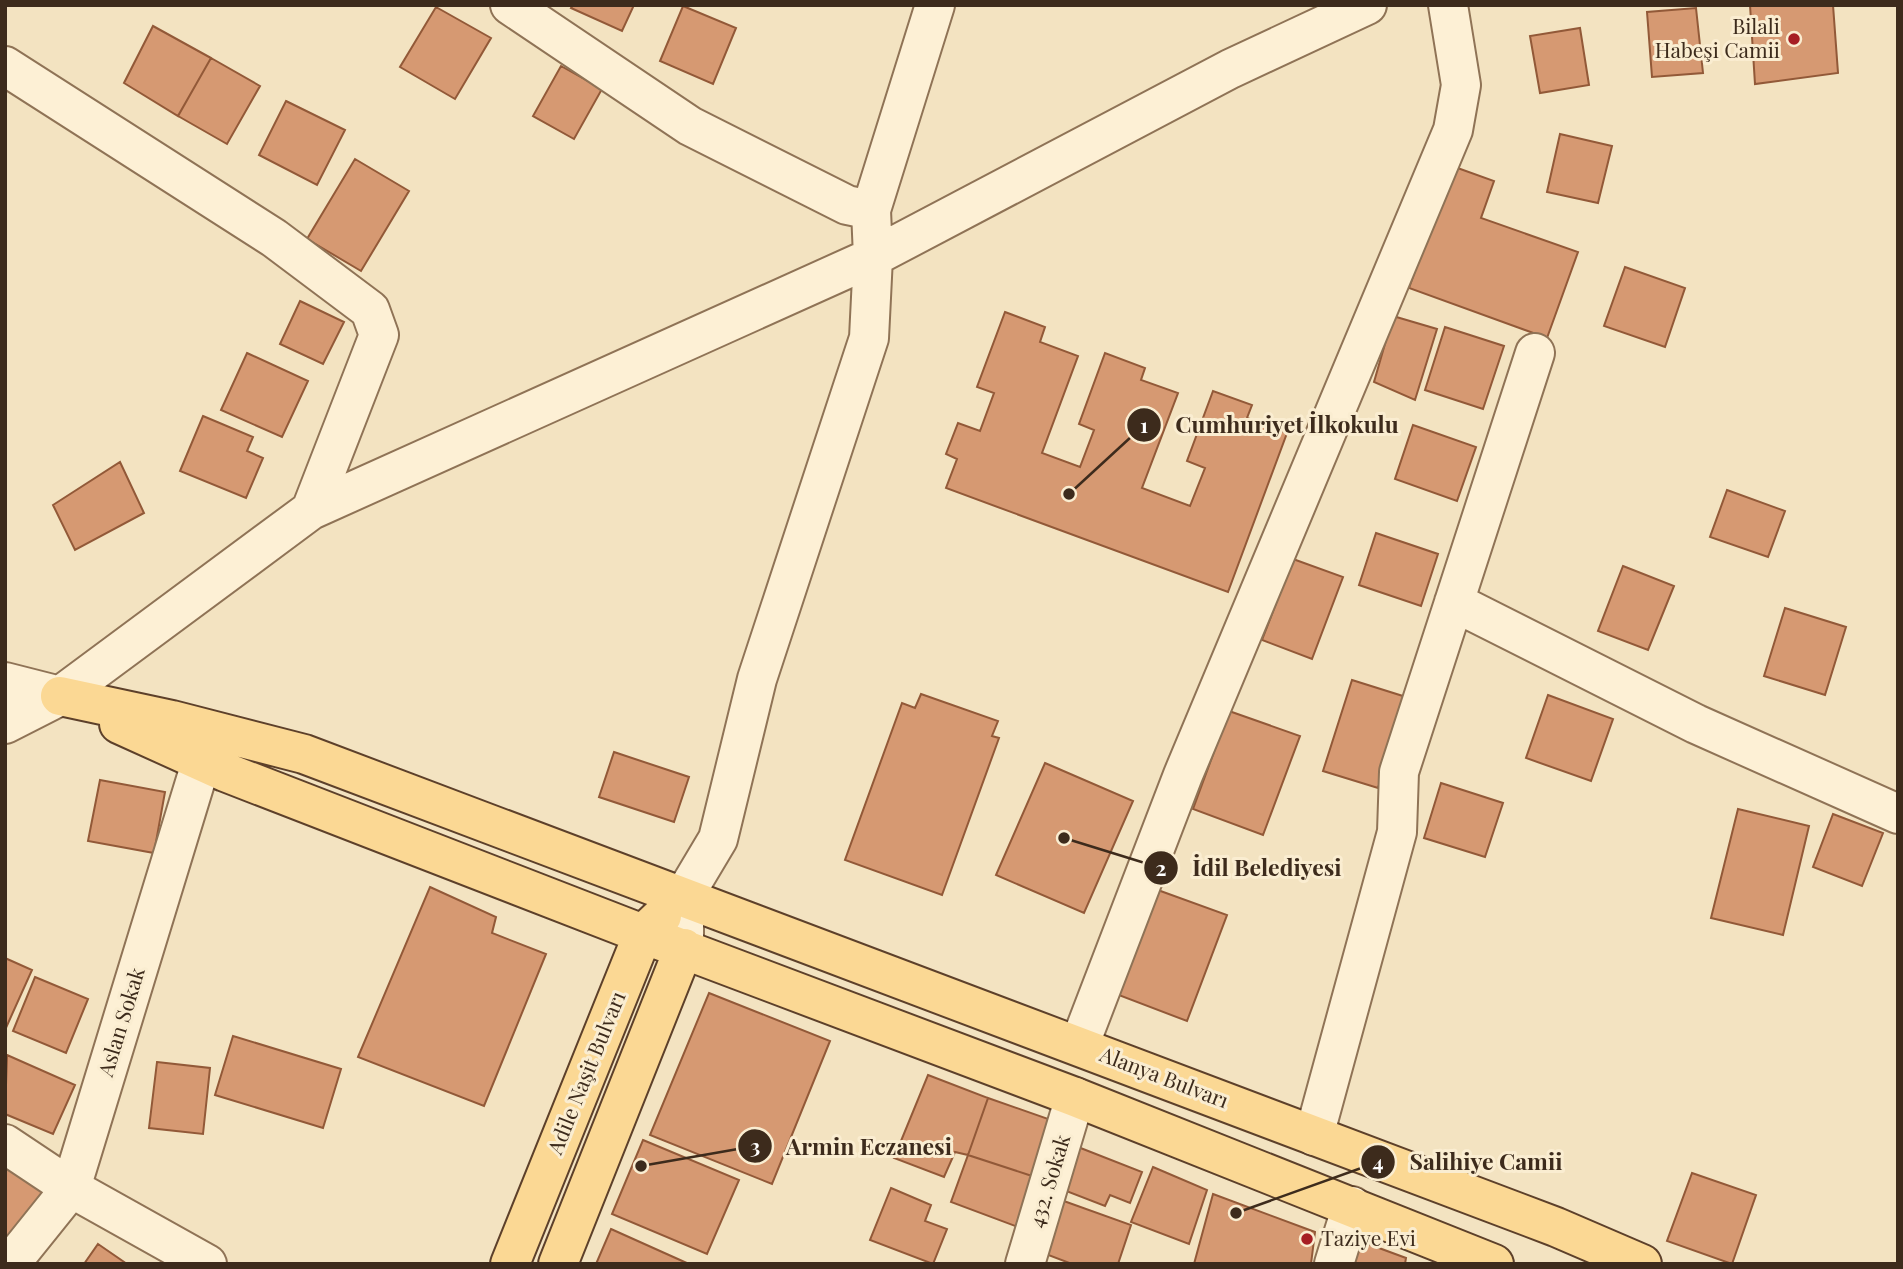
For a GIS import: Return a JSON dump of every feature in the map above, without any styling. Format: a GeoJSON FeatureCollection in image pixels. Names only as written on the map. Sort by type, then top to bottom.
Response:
{"type":"FeatureCollection","features":[{"type":"Feature","properties":{"kind":"main road","name":"Alanya Bulvarı"},"geometry":{"type":"LineString","coordinates":[[60,696],[172,720],[304,754],[1556,1227],[1642,1264]]}},
{"type":"Feature","properties":{"kind":"main road"},"geometry":{"type":"LineString","coordinates":[[60,696],[201,763],[1075,1097],[1494,1264]]}},
{"type":"Feature","properties":{"kind":"main road","name":"Adile Naşit Bulvarı"},"geometry":{"type":"LineString","coordinates":[[510,1264],[643,934],[684,896]]}},
{"type":"Feature","properties":{"kind":"main road","name":"Adile Naşit Bulvarı"},"geometry":{"type":"LineString","coordinates":[[558,1264],[684,948]]}},
{"type":"Feature","properties":{"kind":"street"},"geometry":{"type":"LineString","coordinates":[[510,5],[690,126],[847,205],[871,210]]}},
{"type":"Feature","properties":{"kind":"street"},"geometry":{"type":"LineString","coordinates":[[684,948],[684,896],[718,839],[757,679],[869,338],[873,257],[871,210],[935,5]]}},
{"type":"Feature","properties":{"kind":"street"},"geometry":{"type":"LineString","coordinates":[[5,724],[60,696],[311,509],[873,257],[1230,69],[1367,5]]}},
{"type":"Feature","properties":{"kind":"street"},"geometry":{"type":"LineString","coordinates":[[1079,1046],[1194,749],[1453,130],[1461,85],[1448,5]]}},
{"type":"Feature","properties":{"kind":"street"},"geometry":{"type":"LineString","coordinates":[[5,66],[274,238],[370,310],[379,335],[311,509]]}},
{"type":"Feature","properties":{"kind":"street"},"geometry":{"type":"LineString","coordinates":[[1314,1136],[1397,832],[1399,772],[1535,353]]}},
{"type":"Feature","properties":{"kind":"street"},"geometry":{"type":"LineString","coordinates":[[1454,601],[1696,724],[1898,814]]}},
{"type":"Feature","properties":{"kind":"street"},"geometry":{"type":"LineString","coordinates":[[5,682],[60,696]]}},
{"type":"Feature","properties":{"kind":"street","name":"Aslan Sokak"},"geometry":{"type":"LineString","coordinates":[[10,1264],[71,1188],[201,763]]}},
{"type":"Feature","properties":{"kind":"street","name":"432. Sokak"},"geometry":{"type":"LineString","coordinates":[[1025,1264],[1075,1097]]}},
{"type":"Feature","properties":{"kind":"street"},"geometry":{"type":"LineString","coordinates":[[5,1144],[71,1188],[207,1264]]}},
{"type":"Feature","properties":{"kind":"street"},"geometry":{"type":"LineString","coordinates":[[1334,1264],[1352,1206]]}},
{"type":"Feature","properties":{"kind":"building"},"geometry":{"type":"Polygon","coordinates":[[[573,5],[634,5],[622,31],[571,8],[573,5]]]}},
{"type":"Feature","properties":{"kind":"building","name":"Bilali Habeşi Camii"},"geometry":{"type":"Polygon","coordinates":[[[1750,5],[1833,5],[1838,73],[1755,84],[1750,5]]]}},
{"type":"Feature","properties":{"kind":"building"},"geometry":{"type":"Polygon","coordinates":[[[683,6],[736,28],[713,84],[660,61],[683,6]]]}},
{"type":"Feature","properties":{"kind":"building"},"geometry":{"type":"Polygon","coordinates":[[[436,7],[491,38],[455,99],[400,67],[436,7]]]}},
{"type":"Feature","properties":{"kind":"building"},"geometry":{"type":"Polygon","coordinates":[[[1696,8],[1703,73],[1652,77],[1647,12],[1696,8]]]}},
{"type":"Feature","properties":{"kind":"building"},"geometry":{"type":"Polygon","coordinates":[[[153,26],[211,58],[178,116],[124,83],[153,26]]]}},
{"type":"Feature","properties":{"kind":"building"},"geometry":{"type":"Polygon","coordinates":[[[1580,28],[1589,85],[1540,93],[1530,36],[1580,28]]]}},
{"type":"Feature","properties":{"kind":"building"},"geometry":{"type":"Polygon","coordinates":[[[211,58],[260,86],[227,144],[178,116],[211,58]]]}},
{"type":"Feature","properties":{"kind":"building"},"geometry":{"type":"Polygon","coordinates":[[[561,66],[602,89],[574,139],[533,116],[561,66]]]}},
{"type":"Feature","properties":{"kind":"building"},"geometry":{"type":"Polygon","coordinates":[[[286,101],[345,130],[317,185],[259,155],[286,101]]]}},
{"type":"Feature","properties":{"kind":"building"},"geometry":{"type":"Polygon","coordinates":[[[1560,134],[1612,146],[1598,203],[1547,192],[1560,134]]]}},
{"type":"Feature","properties":{"kind":"building"},"geometry":{"type":"Polygon","coordinates":[[[355,159],[409,191],[361,271],[307,239],[355,159]]]}},
{"type":"Feature","properties":{"kind":"building"},"geometry":{"type":"Polygon","coordinates":[[[1452,166],[1494,181],[1481,218],[1578,252],[1547,338],[1409,288],[1452,166]]]}},
{"type":"Feature","properties":{"kind":"building"},"geometry":{"type":"Polygon","coordinates":[[[1625,267],[1685,288],[1665,347],[1604,326],[1625,267]]]}},
{"type":"Feature","properties":{"kind":"building"},"geometry":{"type":"Polygon","coordinates":[[[300,301],[344,322],[323,364],[280,344],[300,301]]]}},
{"type":"Feature","properties":{"kind":"building"},"geometry":{"type":"Polygon","coordinates":[[[1005,312],[1045,327],[1040,342],[1078,356],[1042,453],[1080,467],[1094,430],[1079,424],[1105,353],[1145,368],[1141,380],[1178,393],[1142,488],[1190,506],[1205,468],[1187,461],[1213,391],[1252,405],[1247,418],[1287,433],[1228,592],[946,488],[957,459],[946,454],[958,423],[980,431],[994,393],[977,387],[1005,312]]]}},
{"type":"Feature","properties":{"kind":"building"},"geometry":{"type":"Polygon","coordinates":[[[1393,316],[1437,329],[1415,400],[1374,382],[1393,316]]]}},
{"type":"Feature","properties":{"kind":"building"},"geometry":{"type":"Polygon","coordinates":[[[1445,327],[1504,346],[1483,409],[1425,390],[1445,327]]]}},
{"type":"Feature","properties":{"kind":"building"},"geometry":{"type":"Polygon","coordinates":[[[247,353],[308,381],[282,437],[221,410],[247,353]]]}},
{"type":"Feature","properties":{"kind":"building"},"geometry":{"type":"Polygon","coordinates":[[[203,416],[253,437],[247,451],[263,458],[246,498],[180,471],[203,416]]]}},
{"type":"Feature","properties":{"kind":"building"},"geometry":{"type":"Polygon","coordinates":[[[1413,425],[1476,447],[1457,501],[1395,479],[1413,425]]]}},
{"type":"Feature","properties":{"kind":"building"},"geometry":{"type":"Polygon","coordinates":[[[120,462],[144,513],[75,550],[53,505],[120,462]]]}},
{"type":"Feature","properties":{"kind":"building"},"geometry":{"type":"Polygon","coordinates":[[[1727,490],[1785,511],[1768,557],[1710,537],[1727,490]]]}},
{"type":"Feature","properties":{"kind":"building"},"geometry":{"type":"Polygon","coordinates":[[[1376,533],[1438,554],[1421,606],[1359,585],[1376,533]]]}},
{"type":"Feature","properties":{"kind":"building"},"geometry":{"type":"Polygon","coordinates":[[[1293,559],[1343,577],[1312,659],[1262,640],[1293,559]]]}},
{"type":"Feature","properties":{"kind":"building"},"geometry":{"type":"Polygon","coordinates":[[[1623,566],[1674,586],[1648,650],[1598,631],[1623,566]]]}},
{"type":"Feature","properties":{"kind":"building"},"geometry":{"type":"Polygon","coordinates":[[[1785,608],[1846,627],[1825,695],[1764,676],[1785,608]]]}},
{"type":"Feature","properties":{"kind":"building"},"geometry":{"type":"Polygon","coordinates":[[[1352,680],[1406,697],[1378,788],[1323,771],[1352,680]]]}},
{"type":"Feature","properties":{"kind":"building"},"geometry":{"type":"Polygon","coordinates":[[[921,694],[998,721],[992,736],[999,738],[942,895],[845,860],[902,703],[915,708],[921,694]]]}},
{"type":"Feature","properties":{"kind":"building"},"geometry":{"type":"Polygon","coordinates":[[[1548,695],[1613,719],[1591,781],[1526,758],[1548,695]]]}},
{"type":"Feature","properties":{"kind":"building"},"geometry":{"type":"Polygon","coordinates":[[[1229,711],[1300,736],[1263,835],[1193,809],[1229,711]]]}},
{"type":"Feature","properties":{"kind":"building"},"geometry":{"type":"Polygon","coordinates":[[[614,752],[689,777],[674,822],[599,797],[614,752]]]}},
{"type":"Feature","properties":{"kind":"building"},"geometry":{"type":"Polygon","coordinates":[[[1045,763],[1133,801],[1084,913],[996,875],[1045,763]]]}},
{"type":"Feature","properties":{"kind":"building"},"geometry":{"type":"Polygon","coordinates":[[[100,780],[165,792],[154,853],[88,841],[100,780]]]}},
{"type":"Feature","properties":{"kind":"building"},"geometry":{"type":"Polygon","coordinates":[[[1441,783],[1503,803],[1485,857],[1424,838],[1441,783]]]}},
{"type":"Feature","properties":{"kind":"building"},"geometry":{"type":"Polygon","coordinates":[[[1738,809],[1809,826],[1783,935],[1711,918],[1738,809]]]}},
{"type":"Feature","properties":{"kind":"building"},"geometry":{"type":"Polygon","coordinates":[[[1833,814],[1883,833],[1862,886],[1813,867],[1833,814]]]}},
{"type":"Feature","properties":{"kind":"building"},"geometry":{"type":"Polygon","coordinates":[[[430,887],[496,917],[492,933],[546,954],[484,1106],[358,1057],[430,887]]]}},
{"type":"Feature","properties":{"kind":"building"},"geometry":{"type":"Polygon","coordinates":[[[1155,889],[1227,915],[1187,1021],[1116,994],[1155,889]]]}},
{"type":"Feature","properties":{"kind":"building"},"geometry":{"type":"Polygon","coordinates":[[[5,958],[32,970],[5,1030],[5,958]]]}},
{"type":"Feature","properties":{"kind":"building"},"geometry":{"type":"Polygon","coordinates":[[[35,977],[88,999],[66,1053],[13,1031],[35,977]]]}},
{"type":"Feature","properties":{"kind":"building"},"geometry":{"type":"Polygon","coordinates":[[[709,993],[830,1041],[772,1184],[650,1135],[709,993]]]}},
{"type":"Feature","properties":{"kind":"building"},"geometry":{"type":"Polygon","coordinates":[[[233,1036],[341,1069],[323,1128],[215,1095],[233,1036]]]}},
{"type":"Feature","properties":{"kind":"building"},"geometry":{"type":"Polygon","coordinates":[[[7,1055],[75,1085],[53,1134],[5,1114],[7,1055]]]}},
{"type":"Feature","properties":{"kind":"building"},"geometry":{"type":"Polygon","coordinates":[[[157,1062],[210,1068],[203,1134],[149,1128],[157,1062]]]}},
{"type":"Feature","properties":{"kind":"building"},"geometry":{"type":"Polygon","coordinates":[[[928,1075],[988,1098],[968,1155],[955,1152],[944,1177],[894,1158],[928,1075]]]}},
{"type":"Feature","properties":{"kind":"building"},"geometry":{"type":"Polygon","coordinates":[[[988,1098],[1054,1121],[1035,1177],[968,1155],[988,1098]]]}},
{"type":"Feature","properties":{"kind":"building"},"geometry":{"type":"Polygon","coordinates":[[[643,1140],[739,1180],[707,1254],[612,1214],[643,1140]]]}},
{"type":"Feature","properties":{"kind":"building"},"geometry":{"type":"Polygon","coordinates":[[[1078,1147],[1142,1172],[1130,1203],[1110,1195],[1105,1206],[1061,1189],[1078,1147]]]}},
{"type":"Feature","properties":{"kind":"building"},"geometry":{"type":"Polygon","coordinates":[[[968,1155],[1035,1177],[1018,1227],[951,1202],[968,1155]]]}},
{"type":"Feature","properties":{"kind":"building"},"geometry":{"type":"Polygon","coordinates":[[[5,1164],[46,1191],[5,1244],[5,1164]]]}},
{"type":"Feature","properties":{"kind":"building"},"geometry":{"type":"Polygon","coordinates":[[[1153,1167],[1207,1190],[1189,1244],[1131,1222],[1153,1167]]]}},
{"type":"Feature","properties":{"kind":"building"},"geometry":{"type":"Polygon","coordinates":[[[1692,1173],[1756,1195],[1732,1264],[1667,1241],[1692,1173]]]}},
{"type":"Feature","properties":{"kind":"building"},"geometry":{"type":"Polygon","coordinates":[[[891,1188],[931,1205],[925,1221],[947,1229],[933,1264],[870,1240],[891,1188]]]}},
{"type":"Feature","properties":{"kind":"building"},"geometry":{"type":"Polygon","coordinates":[[[1213,1194],[1315,1232],[1311,1264],[1194,1264],[1213,1194]]]}},
{"type":"Feature","properties":{"kind":"building"},"geometry":{"type":"Polygon","coordinates":[[[1061,1200],[1131,1225],[1118,1264],[1072,1264],[1043,1253],[1061,1200]]]}},
{"type":"Feature","properties":{"kind":"building"},"geometry":{"type":"Polygon","coordinates":[[[611,1229],[689,1264],[596,1264],[611,1229]]]}},
{"type":"Feature","properties":{"kind":"building"},"geometry":{"type":"Polygon","coordinates":[[[1360,1241],[1406,1258],[1405,1264],[1352,1264],[1360,1241]]]}},
{"type":"Feature","properties":{"kind":"building"},"geometry":{"type":"Polygon","coordinates":[[[98,1244],[127,1264],[84,1264],[98,1244]]]}},
{"type":"Feature","properties":{"kind":"place","name":"Bilali Habeşi Camii"},"geometry":{"type":"Point","coordinates":[1794,39]}},
{"type":"Feature","properties":{"kind":"place","name":"Cumhuriyet İlkokulu"},"geometry":{"type":"Point","coordinates":[1069,494]}},
{"type":"Feature","properties":{"kind":"place","name":"İdil Belediyesi"},"geometry":{"type":"Point","coordinates":[1064,838]}},
{"type":"Feature","properties":{"kind":"place","name":"Armin Eczanesi"},"geometry":{"type":"Point","coordinates":[641,1166]}},
{"type":"Feature","properties":{"kind":"place","name":"Salihiye Camii"},"geometry":{"type":"Point","coordinates":[1236,1213]}},
{"type":"Feature","properties":{"kind":"place","name":"Taziye Evi"},"geometry":{"type":"Point","coordinates":[1307,1239]}}]}
